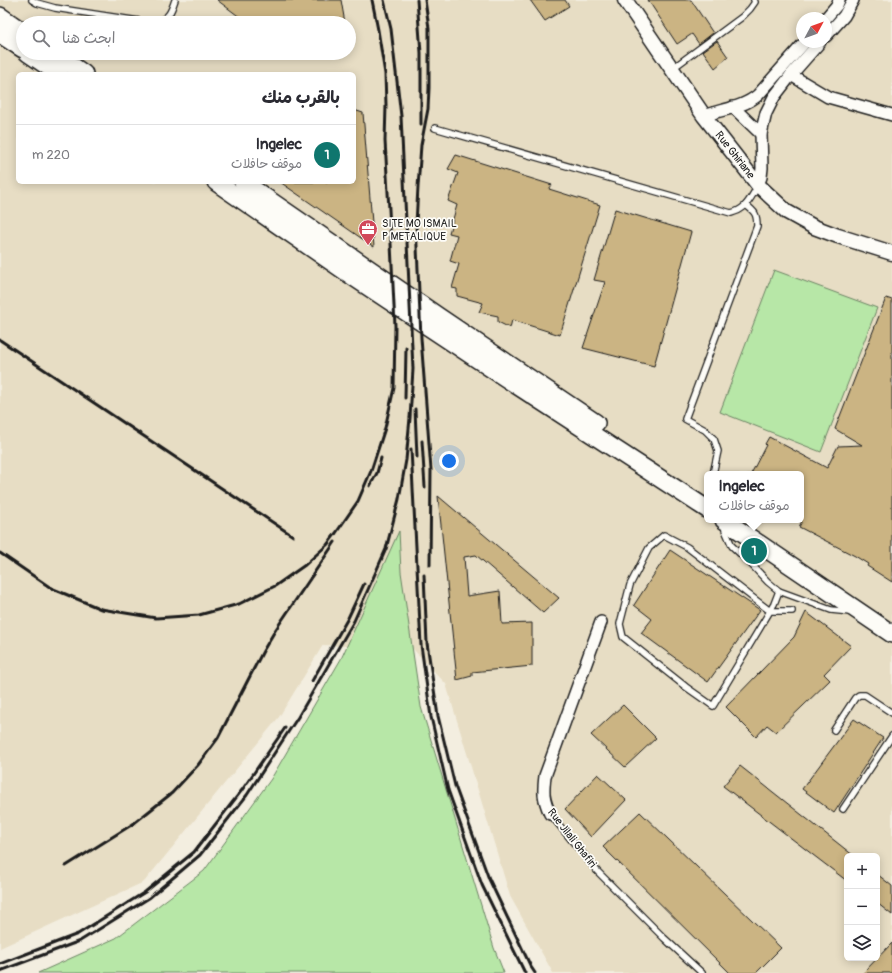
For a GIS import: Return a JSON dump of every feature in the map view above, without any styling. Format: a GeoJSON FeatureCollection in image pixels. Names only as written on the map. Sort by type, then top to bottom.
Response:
{"type":"FeatureCollection","features":[{"type":"Feature","properties":{"kind":"main road"},"geometry":{"type":"LineString","coordinates":[[0,16],[16,27]]}},
{"type":"Feature","properties":{"kind":"main road"},"geometry":{"type":"LineString","coordinates":[[0,34],[16,44]]}},
{"type":"Feature","properties":{"kind":"main road"},"geometry":{"type":"LineString","coordinates":[[38,60],[56,72]]}},
{"type":"Feature","properties":{"kind":"main road"},"geometry":{"type":"LineString","coordinates":[[64,60],[81,72]]}},
{"type":"Feature","properties":{"kind":"main road"},"geometry":{"type":"LineString","coordinates":[[219,184],[361,282],[704,507]]}},
{"type":"Feature","properties":{"kind":"main road"},"geometry":{"type":"LineString","coordinates":[[245,184],[583,414],[704,494]]}},
{"type":"Feature","properties":{"kind":"main road"},"geometry":{"type":"LineString","coordinates":[[728,523],[892,634]]}},
{"type":"Feature","properties":{"kind":"main road"},"geometry":{"type":"LineString","coordinates":[[748,523],[892,621]]}},
{"type":"Feature","properties":{"kind":"street","name":"Rue Ghiriane"},"geometry":{"type":"LineString","coordinates":[[625,0],[704,116],[758,185],[788,212],[814,227],[892,253]]}},
{"type":"Feature","properties":{"kind":"street"},"geometry":{"type":"LineString","coordinates":[[831,12],[839,0]]}},
{"type":"Feature","properties":{"kind":"street"},"geometry":{"type":"LineString","coordinates":[[832,29],[844,16],[853,0]]}},
{"type":"Feature","properties":{"kind":"street"},"geometry":{"type":"LineString","coordinates":[[704,116],[748,102],[758,95],[800,48]]}},
{"type":"Feature","properties":{"kind":"street"},"geometry":{"type":"LineString","coordinates":[[758,185],[762,168],[761,134],[770,103],[791,75],[815,48]]}},
{"type":"Feature","properties":{"kind":"street"},"geometry":{"type":"LineString","coordinates":[[791,75],[828,97],[892,115]]}},
{"type":"Feature","properties":{"kind":"street"},"geometry":{"type":"LineString","coordinates":[[733,107],[761,134]]}},
{"type":"Feature","properties":{"kind":"street","name":"Rue Jilali Ghafiri"},"geometry":{"type":"LineString","coordinates":[[550,814],[545,803],[543,791],[545,776],[601,622]]}},
{"type":"Feature","properties":{"kind":"lane"},"geometry":{"type":"LineString","coordinates":[[32,0],[55,8],[107,16]]}},
{"type":"Feature","properties":{"kind":"lane"},"geometry":{"type":"LineString","coordinates":[[168,16],[175,0]]}},
{"type":"Feature","properties":{"kind":"lane"},"geometry":{"type":"LineString","coordinates":[[672,69],[742,17],[755,2],[754,0]]}},
{"type":"Feature","properties":{"kind":"lane"},"geometry":{"type":"LineString","coordinates":[[435,128],[731,213],[740,211],[746,205],[758,185]]}},
{"type":"Feature","properties":{"kind":"lane"},"geometry":{"type":"LineString","coordinates":[[714,471],[718,451],[714,439],[705,430],[685,419],[756,226],[757,219],[755,212],[746,205]]}},
{"type":"Feature","properties":{"kind":"lane"},"geometry":{"type":"LineString","coordinates":[[724,523],[724,530],[732,546],[779,591],[831,610],[861,614]]}},
{"type":"Feature","properties":{"kind":"lane"},"geometry":{"type":"LineString","coordinates":[[779,591],[770,611],[713,706],[686,687],[623,637],[620,624],[630,585],[649,548],[664,535],[687,547],[770,611],[792,611]]}},
{"type":"Feature","properties":{"kind":"lane"},"geometry":{"type":"LineString","coordinates":[[834,730],[855,698],[859,695],[865,695],[892,713]]}},
{"type":"Feature","properties":{"kind":"lane"},"geometry":{"type":"LineString","coordinates":[[843,809],[892,736]]}},
{"type":"Feature","properties":{"kind":"lane","name":"Rue Jilali Ghafiri"},"geometry":{"type":"LineString","coordinates":[[550,814],[597,871],[664,938],[702,973]]}},
{"type":"Feature","properties":{"kind":"shaded area"},"geometry":{"type":"Polygon","coordinates":[[[0,0],[892,0],[892,973],[553,973],[510,896],[446,684],[413,649],[323,645],[279,717],[144,882],[0,948],[0,0]]]}},
{"type":"Feature","properties":{"kind":"green space"},"geometry":{"type":"Polygon","coordinates":[[[774,270],[877,308],[821,452],[720,412],[774,270]]]}},
{"type":"Feature","properties":{"kind":"green space"},"geometry":{"type":"Polygon","coordinates":[[[399,531],[401,572],[421,707],[494,948],[504,973],[38,973],[116,938],[204,871],[271,779],[341,659],[399,531]]]}},
{"type":"Feature","properties":{"kind":"building"},"geometry":{"type":"Polygon","coordinates":[[[217,0],[341,0],[344,16],[238,16],[217,0]]]}},
{"type":"Feature","properties":{"kind":"building"},"geometry":{"type":"Polygon","coordinates":[[[530,0],[565,0],[569,6],[545,21],[530,0]]]}},
{"type":"Feature","properties":{"kind":"building"},"geometry":{"type":"Polygon","coordinates":[[[648,0],[691,0],[713,33],[699,44],[692,34],[677,44],[648,0]]]}},
{"type":"Feature","properties":{"kind":"building"},"geometry":{"type":"Polygon","coordinates":[[[717,41],[728,57],[715,68],[703,51],[717,41]]]}},
{"type":"Feature","properties":{"kind":"building"},"geometry":{"type":"Polygon","coordinates":[[[356,111],[363,113],[374,247],[283,184],[356,184],[356,111]]]}},
{"type":"Feature","properties":{"kind":"building"},"geometry":{"type":"Polygon","coordinates":[[[456,155],[552,185],[549,189],[600,205],[560,335],[512,320],[510,328],[498,322],[498,316],[479,312],[483,303],[457,296],[457,289],[452,288],[459,264],[450,261],[457,235],[449,233],[457,205],[448,201],[458,173],[448,169],[456,155]]]}},
{"type":"Feature","properties":{"kind":"building"},"geometry":{"type":"Polygon","coordinates":[[[615,209],[691,232],[654,366],[583,348],[605,282],[594,280],[615,209]]]}},
{"type":"Feature","properties":{"kind":"building"},"geometry":{"type":"Polygon","coordinates":[[[886,298],[892,300],[892,582],[867,566],[868,564],[855,556],[799,527],[801,523],[804,523],[804,471],[753,471],[769,437],[827,468],[838,446],[862,445],[835,429],[886,298]]]}},
{"type":"Feature","properties":{"kind":"building"},"geometry":{"type":"Polygon","coordinates":[[[438,496],[559,598],[543,613],[476,555],[464,557],[467,596],[500,591],[502,624],[532,623],[532,666],[472,672],[472,676],[457,680],[438,496]]]}},
{"type":"Feature","properties":{"kind":"building"},"geometry":{"type":"Polygon","coordinates":[[[670,550],[760,610],[708,682],[641,633],[652,619],[634,605],[670,550]]]}},
{"type":"Feature","properties":{"kind":"building"},"geometry":{"type":"Polygon","coordinates":[[[806,612],[851,646],[824,674],[830,680],[776,732],[767,725],[756,737],[726,707],[794,637],[806,612]]]}},
{"type":"Feature","properties":{"kind":"building"},"geometry":{"type":"Polygon","coordinates":[[[623,705],[656,738],[625,767],[591,735],[623,705]]]}},
{"type":"Feature","properties":{"kind":"building"},"geometry":{"type":"Polygon","coordinates":[[[854,719],[883,738],[834,813],[802,789],[854,719]]]}},
{"type":"Feature","properties":{"kind":"building"},"geometry":{"type":"Polygon","coordinates":[[[740,766],[850,853],[844,853],[844,879],[723,786],[740,766]]]}},
{"type":"Feature","properties":{"kind":"building"},"geometry":{"type":"Polygon","coordinates":[[[598,774],[626,800],[591,837],[565,809],[598,774]]]}},
{"type":"Feature","properties":{"kind":"building"},"geometry":{"type":"Polygon","coordinates":[[[640,812],[781,948],[756,973],[730,973],[603,847],[640,812]]]}},
{"type":"Feature","properties":{"kind":"building"},"geometry":{"type":"Polygon","coordinates":[[[880,876],[892,886],[892,915],[880,905],[880,876]]]}},
{"type":"Feature","properties":{"kind":"building"},"geometry":{"type":"Polygon","coordinates":[[[892,943],[892,973],[863,973],[875,961],[880,961],[880,955],[892,943]]]}},
{"type":"Feature","properties":{"kind":"railway"},"geometry":{"type":"LineString","coordinates":[[0,553],[51,588],[101,609],[156,618],[199,615],[239,604],[275,586],[305,565],[327,545],[358,501],[371,471],[385,428],[394,388],[395,326],[385,141],[385,74],[372,0]]}},
{"type":"Feature","properties":{"kind":"railway"},"geometry":{"type":"LineString","coordinates":[[0,971],[80,941],[149,898],[200,855],[247,795],[298,717],[354,621],[386,549],[399,499],[406,460],[413,369],[401,116],[391,29],[384,0]]}},
{"type":"Feature","properties":{"kind":"railway"},"geometry":{"type":"LineString","coordinates":[[417,0],[421,53],[421,124]]}},
{"type":"Feature","properties":{"kind":"railway"},"geometry":{"type":"LineString","coordinates":[[425,0],[429,28],[429,88],[428,109],[421,145],[416,224],[421,338],[431,470],[430,565]]}},
{"type":"Feature","properties":{"kind":"railway"},"geometry":{"type":"LineString","coordinates":[[0,340],[293,536]]}},
{"type":"Feature","properties":{"kind":"railway"},"geometry":{"type":"LineString","coordinates":[[405,398],[406,348]]}},
{"type":"Feature","properties":{"kind":"railway"},"geometry":{"type":"LineString","coordinates":[[415,409],[417,457]]}},
{"type":"Feature","properties":{"kind":"railway"},"geometry":{"type":"LineString","coordinates":[[422,441],[425,487]]}},
{"type":"Feature","properties":{"kind":"railway"},"geometry":{"type":"LineString","coordinates":[[411,449],[421,645],[431,717],[448,790],[482,885],[525,973]]}},
{"type":"Feature","properties":{"kind":"railway"},"geometry":{"type":"LineString","coordinates":[[370,486],[377,473],[381,458]]}},
{"type":"Feature","properties":{"kind":"railway"},"geometry":{"type":"LineString","coordinates":[[66,866],[133,824],[172,793],[198,765],[218,738],[276,629],[335,542]]}},
{"type":"Feature","properties":{"kind":"railway"},"geometry":{"type":"LineString","coordinates":[[424,575],[427,643],[438,716],[455,786],[489,879],[535,973]]}},
{"type":"Feature","properties":{"kind":"railway"},"geometry":{"type":"LineString","coordinates":[[312,681],[348,618],[364,584]]}},
{"type":"Feature","properties":{"kind":"railway"},"geometry":{"type":"LineString","coordinates":[[0,964],[78,934],[145,892],[194,852],[242,790],[285,728]]}},
{"type":"Feature","properties":{"kind":"place","name":"SITE MO ISMAIL P METALIQUE"},"geometry":{"type":"Point","coordinates":[368,246]}},
{"type":"Feature","properties":{"kind":"place","name":"Ingelec"},"geometry":{"type":"Point","coordinates":[754,551]}}]}
